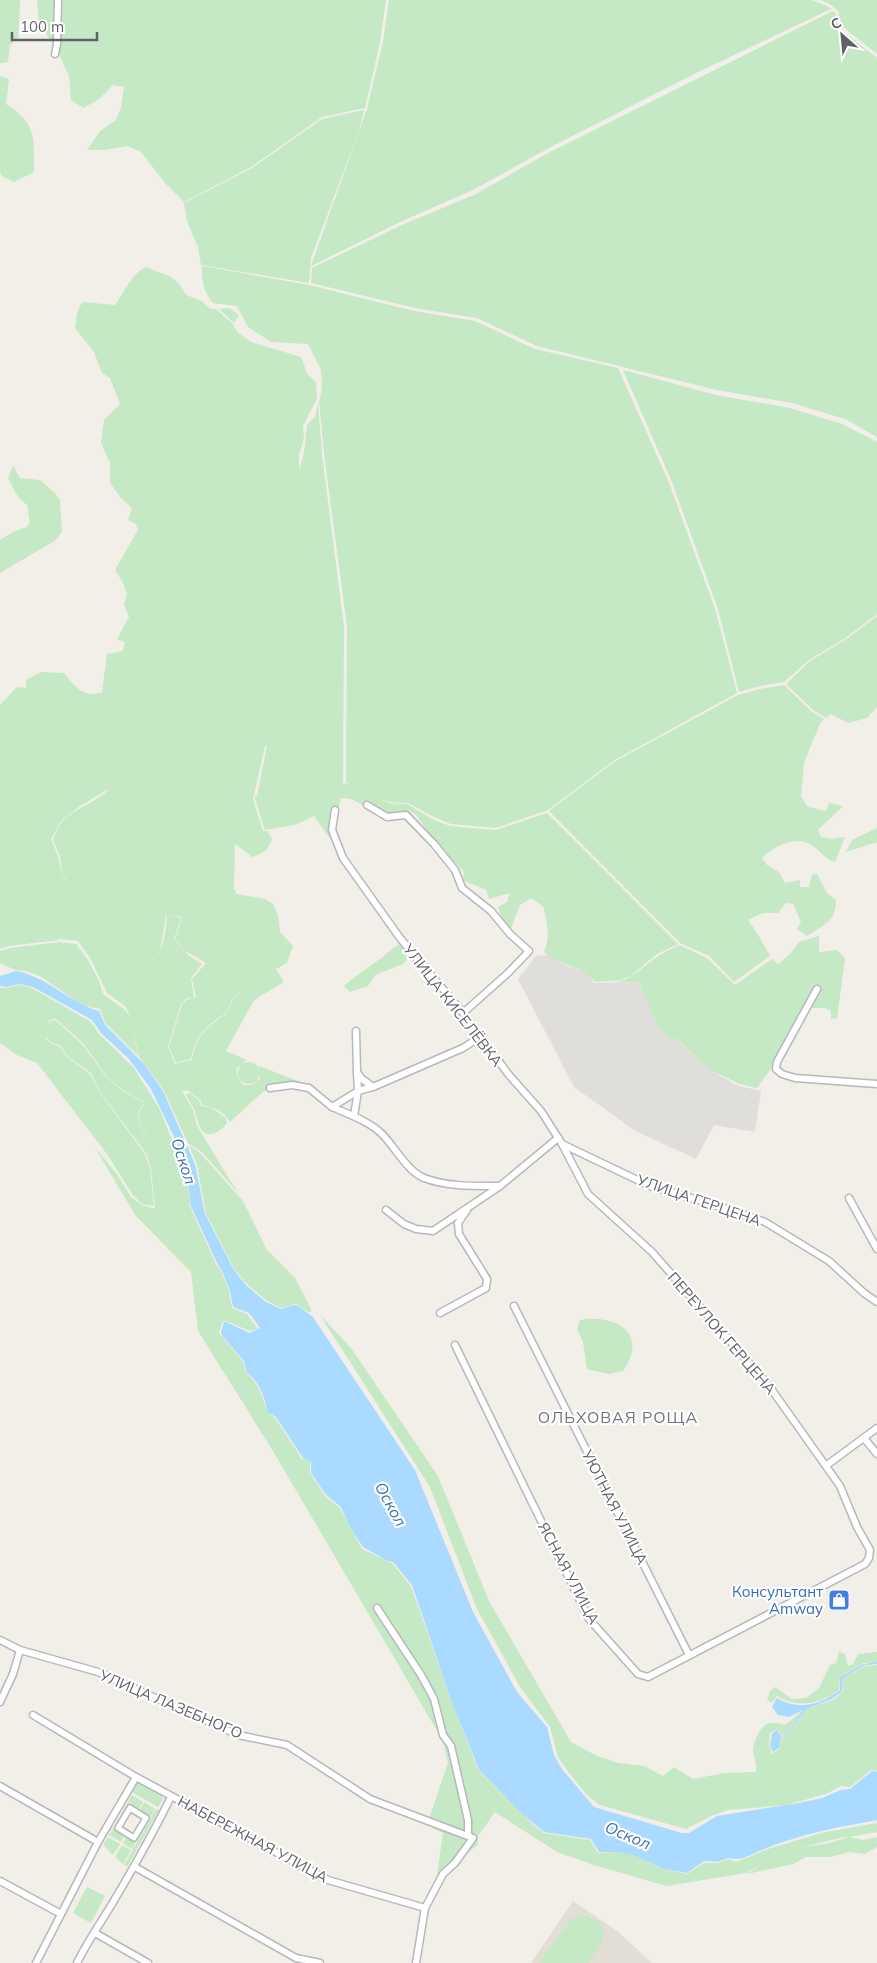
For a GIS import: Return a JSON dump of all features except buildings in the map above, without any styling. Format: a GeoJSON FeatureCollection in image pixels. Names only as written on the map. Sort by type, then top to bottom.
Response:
{"type":"FeatureCollection","features":[{"type":"Feature","properties":{"kind":"street"},"geometry":{"type":"LineString","coordinates":[[55,54],[58,0]]}},
{"type":"Feature","properties":{"kind":"street"},"geometry":{"type":"LineString","coordinates":[[367,805],[387,817],[406,815],[434,844],[455,870],[462,888],[491,911],[510,934],[529,951],[464,1013]]}},
{"type":"Feature","properties":{"kind":"street","name":"УЛИЦА КИСЕЛЁВКА"},"geometry":{"type":"LineString","coordinates":[[335,810],[332,830],[343,858],[400,938],[464,1013],[509,1075],[541,1111],[562,1144],[588,1194]]}},
{"type":"Feature","properties":{"kind":"street"},"geometry":{"type":"LineString","coordinates":[[817,989],[777,1062],[776,1069],[782,1074],[795,1078],[877,1084]]}},
{"type":"Feature","properties":{"kind":"street"},"geometry":{"type":"LineString","coordinates":[[354,1116],[358,1091],[356,1031]]}},
{"type":"Feature","properties":{"kind":"street"},"geometry":{"type":"LineString","coordinates":[[332,1107],[358,1091],[373,1087],[463,1048],[480,1037]]}},
{"type":"Feature","properties":{"kind":"street"},"geometry":{"type":"LineString","coordinates":[[357,1072],[362,1079],[373,1087]]}},
{"type":"Feature","properties":{"kind":"street"},"geometry":{"type":"LineString","coordinates":[[270,1088],[292,1085],[310,1088],[332,1107],[354,1116],[380,1132],[410,1167],[423,1177],[465,1186],[500,1186]]}},
{"type":"Feature","properties":{"kind":"street"},"geometry":{"type":"LineString","coordinates":[[386,1210],[410,1227],[433,1230],[500,1186],[558,1138]]}},
{"type":"Feature","properties":{"kind":"street","name":"УЛИЦА ГЕРЦЕНА"},"geometry":{"type":"LineString","coordinates":[[562,1144],[650,1186],[766,1222],[829,1261],[864,1293],[877,1302]]}},
{"type":"Feature","properties":{"kind":"street","name":"ПЕРЕУЛОК ГЕРЦЕНА"},"geometry":{"type":"LineString","coordinates":[[588,1194],[652,1252],[767,1383],[827,1465],[840,1486]]}},
{"type":"Feature","properties":{"kind":"street"},"geometry":{"type":"LineString","coordinates":[[849,1198],[877,1249]]}},
{"type":"Feature","properties":{"kind":"street"},"geometry":{"type":"LineString","coordinates":[[440,1313],[486,1288],[487,1279],[459,1234],[458,1223],[468,1208]]}},
{"type":"Feature","properties":{"kind":"street","name":"УЮТНАЯ УЛИЦА"},"geometry":{"type":"LineString","coordinates":[[514,1306],[689,1654]]}},
{"type":"Feature","properties":{"kind":"street","name":"ЯСНАЯ УЛИЦА"},"geometry":{"type":"LineString","coordinates":[[455,1344],[589,1619],[638,1674],[648,1677],[689,1654],[821,1589],[865,1564],[869,1558],[870,1550],[857,1527],[840,1486]]}},
{"type":"Feature","properties":{"kind":"street"},"geometry":{"type":"LineString","coordinates":[[827,1465],[877,1428]]}},
{"type":"Feature","properties":{"kind":"street"},"geometry":{"type":"LineString","coordinates":[[864,1438],[877,1454]]}},
{"type":"Feature","properties":{"kind":"street"},"geometry":{"type":"LineString","coordinates":[[377,1608],[421,1675],[434,1699],[443,1735],[452,1746],[470,1836],[455,1863],[443,1874],[425,1908],[416,1963]]}},
{"type":"Feature","properties":{"kind":"street","name":"УЛИЦА ЛАЗЕБНОГО"},"geometry":{"type":"LineString","coordinates":[[0,1640],[20,1650],[98,1672],[238,1735],[287,1746],[370,1799],[470,1836]]}},
{"type":"Feature","properties":{"kind":"street"},"geometry":{"type":"LineString","coordinates":[[0,1702],[13,1674],[20,1650]]}},
{"type":"Feature","properties":{"kind":"street","name":"НАБЕРЕЖНАЯ УЛИЦА"},"geometry":{"type":"LineString","coordinates":[[32,1715],[171,1797],[328,1880],[425,1908]]}},
{"type":"Feature","properties":{"kind":"street"},"geometry":{"type":"LineString","coordinates":[[36,1963],[98,1842],[136,1777]]}},
{"type":"Feature","properties":{"kind":"street"},"geometry":{"type":"LineString","coordinates":[[0,1786],[98,1842]]}},
{"type":"Feature","properties":{"kind":"street"},"geometry":{"type":"LineString","coordinates":[[77,1963],[86,1945],[135,1866],[171,1797]]}},
{"type":"Feature","properties":{"kind":"street"},"geometry":{"type":"LineString","coordinates":[[130,1808],[146,1818],[134,1838],[118,1828],[130,1808]]}},
{"type":"Feature","properties":{"kind":"street"},"geometry":{"type":"LineString","coordinates":[[135,1866],[296,1958],[320,1963]]}},
{"type":"Feature","properties":{"kind":"street"},"geometry":{"type":"LineString","coordinates":[[0,1881],[61,1914]]}},
{"type":"Feature","properties":{"kind":"street"},"geometry":{"type":"LineString","coordinates":[[95,1933],[148,1963]]}},
{"type":"Feature","properties":{"kind":"shaded area"},"geometry":{"type":"Polygon","coordinates":[[[547,955],[588,974],[594,983],[639,982],[658,1028],[669,1039],[676,1039],[710,1070],[722,1077],[739,1086],[761,1091],[755,1132],[714,1125],[696,1159],[634,1130],[574,1087],[518,979],[536,956],[547,955]]]}},
{"type":"Feature","properties":{"kind":"shaded area"},"geometry":{"type":"Polygon","coordinates":[[[573,1901],[617,1931],[652,1963],[531,1963],[573,1901]]]}},
{"type":"Feature","properties":{"kind":"green space"},"geometry":{"type":"Polygon","coordinates":[[[0,0],[20,0],[18,38],[10,45],[8,62],[0,63],[0,0]]]}},
{"type":"Feature","properties":{"kind":"green space"},"geometry":{"type":"Polygon","coordinates":[[[37,0],[56,0],[56,48],[39,24],[37,0]]]}},
{"type":"Feature","properties":{"kind":"green space"},"geometry":{"type":"Polygon","coordinates":[[[59,0],[386,0],[380,42],[365,108],[322,117],[251,167],[184,202],[165,183],[141,152],[128,146],[104,150],[87,150],[100,131],[116,120],[121,107],[124,87],[113,85],[98,100],[83,108],[71,100],[69,76],[58,51],[59,0]]]}},
{"type":"Feature","properties":{"kind":"green space"},"geometry":{"type":"Polygon","coordinates":[[[389,0],[812,0],[831,9],[694,74],[547,149],[473,190],[400,222],[311,266],[367,109],[383,42],[389,0]]]}},
{"type":"Feature","properties":{"kind":"green space"},"geometry":{"type":"Polygon","coordinates":[[[820,0],[877,0],[877,54],[843,27],[839,19],[839,12],[830,4],[820,0]]]}},
{"type":"Feature","properties":{"kind":"green space"},"geometry":{"type":"Polygon","coordinates":[[[833,11],[836,14],[837,23],[841,30],[877,58],[877,437],[845,419],[792,403],[717,390],[537,346],[477,318],[415,308],[311,283],[312,268],[402,225],[476,194],[550,152],[833,11]]]}},
{"type":"Feature","properties":{"kind":"green space"},"geometry":{"type":"Polygon","coordinates":[[[0,76],[9,79],[6,104],[23,118],[32,133],[34,172],[14,182],[2,176],[0,172],[0,76]]]}},
{"type":"Feature","properties":{"kind":"green space"},"geometry":{"type":"Polygon","coordinates":[[[364,110],[359,131],[311,258],[309,283],[201,265],[198,247],[187,221],[184,203],[252,168],[322,119],[364,110]]]}},
{"type":"Feature","properties":{"kind":"green space"},"geometry":{"type":"Polygon","coordinates":[[[202,266],[309,285],[414,311],[475,321],[535,349],[618,368],[669,483],[715,609],[737,693],[613,761],[548,810],[496,828],[451,824],[408,803],[378,799],[400,807],[391,803],[407,804],[434,820],[450,826],[496,830],[547,813],[678,944],[657,954],[632,975],[621,980],[595,982],[584,972],[550,957],[544,952],[548,935],[543,906],[531,898],[520,905],[511,928],[503,922],[498,907],[507,902],[510,893],[489,899],[486,890],[463,880],[464,872],[432,837],[416,815],[406,808],[414,816],[390,819],[351,799],[341,798],[335,824],[346,861],[314,816],[295,825],[265,830],[255,799],[267,746],[265,746],[253,799],[263,831],[267,831],[272,838],[265,851],[252,857],[235,844],[234,889],[237,894],[265,899],[273,904],[278,915],[280,932],[293,946],[287,963],[276,969],[284,982],[254,1000],[226,1051],[247,1060],[236,1069],[243,1085],[252,1085],[260,1079],[259,1066],[311,1086],[264,1091],[230,1122],[218,1110],[202,1105],[201,1101],[189,1091],[182,1091],[193,1110],[197,1126],[238,1193],[203,1153],[188,1143],[163,1089],[139,1057],[130,1017],[138,1056],[105,1023],[100,1009],[82,1005],[40,976],[26,971],[15,970],[0,963],[0,951],[10,948],[60,942],[69,946],[62,942],[76,944],[88,960],[99,981],[103,994],[124,1009],[130,1016],[126,1007],[107,993],[90,958],[78,941],[59,938],[59,940],[9,946],[0,949],[0,705],[17,687],[26,688],[26,680],[41,672],[64,673],[80,690],[90,694],[102,692],[107,654],[123,651],[125,642],[117,639],[129,617],[124,605],[127,594],[115,570],[138,530],[136,524],[128,520],[132,508],[121,498],[110,483],[110,463],[101,443],[104,420],[120,404],[110,378],[102,373],[94,352],[75,328],[77,313],[82,302],[115,305],[136,274],[146,267],[174,279],[186,295],[202,301],[210,309],[216,309],[233,324],[237,332],[251,342],[301,357],[307,373],[316,383],[317,398],[303,426],[304,438],[299,454],[299,470],[304,453],[307,425],[315,417],[318,403],[322,454],[344,627],[343,784],[346,783],[353,788],[346,782],[347,626],[324,454],[319,401],[322,389],[321,370],[308,344],[271,342],[248,327],[237,306],[213,303],[205,290],[202,266]],[[110,788],[80,806],[61,821],[51,839],[58,856],[62,875],[80,894],[62,874],[60,857],[53,840],[59,826],[67,817],[100,797],[110,788]],[[167,915],[160,949],[165,936],[167,915]],[[168,915],[181,918],[174,939],[189,956],[202,964],[191,978],[194,997],[187,998],[181,1004],[168,1047],[175,1064],[192,1060],[196,1044],[191,1059],[176,1063],[169,1047],[182,1004],[188,999],[196,997],[192,979],[206,963],[185,951],[175,939],[182,917],[168,915]],[[256,980],[232,998],[227,1013],[208,1026],[203,1032],[227,1014],[233,998],[256,980]]]}},
{"type":"Feature","properties":{"kind":"green space"},"geometry":{"type":"Polygon","coordinates":[[[229,308],[239,315],[234,323],[219,309],[229,308]]]}},
{"type":"Feature","properties":{"kind":"green space"},"geometry":{"type":"Polygon","coordinates":[[[623,370],[716,395],[790,408],[842,424],[877,442],[877,614],[844,639],[809,660],[784,682],[739,692],[718,609],[672,482],[623,370]]]}},
{"type":"Feature","properties":{"kind":"green space"},"geometry":{"type":"Polygon","coordinates":[[[13,466],[20,478],[40,480],[55,493],[60,500],[62,531],[56,540],[0,573],[0,540],[13,532],[27,527],[30,522],[27,505],[18,497],[8,478],[13,466]]]}},
{"type":"Feature","properties":{"kind":"green space"},"geometry":{"type":"Polygon","coordinates":[[[877,616],[877,707],[867,718],[848,723],[831,714],[826,718],[813,710],[786,684],[810,661],[845,640],[877,616]]]}},
{"type":"Feature","properties":{"kind":"green space"},"geometry":{"type":"Polygon","coordinates":[[[784,685],[812,712],[824,719],[820,724],[804,762],[801,797],[808,807],[826,811],[829,803],[843,806],[818,830],[821,837],[832,839],[845,837],[835,862],[831,861],[813,846],[800,841],[793,841],[779,846],[762,858],[767,865],[779,872],[785,883],[800,880],[800,887],[809,887],[812,875],[817,874],[827,893],[836,900],[834,914],[828,922],[807,936],[797,929],[801,922],[793,904],[786,903],[778,913],[763,913],[748,920],[770,956],[734,982],[709,956],[680,943],[549,811],[614,762],[738,695],[784,685]]]}},
{"type":"Feature","properties":{"kind":"green space"},"geometry":{"type":"Polygon","coordinates":[[[877,828],[877,842],[846,852],[852,840],[877,828]]]}},
{"type":"Feature","properties":{"kind":"green space"},"geometry":{"type":"Polygon","coordinates":[[[819,936],[819,952],[837,950],[845,958],[837,1018],[831,1019],[831,1011],[825,1008],[811,1008],[821,987],[817,985],[772,1067],[757,1088],[740,1084],[710,1070],[677,1039],[669,1039],[658,1028],[639,982],[614,982],[632,976],[658,956],[679,945],[707,958],[735,985],[772,959],[778,964],[790,954],[799,942],[819,936]]]}},
{"type":"Feature","properties":{"kind":"green space"},"geometry":{"type":"Polygon","coordinates":[[[399,944],[409,957],[403,964],[375,975],[368,986],[350,992],[344,986],[380,959],[399,944]]]}},
{"type":"Feature","properties":{"kind":"green space"},"geometry":{"type":"Polygon","coordinates":[[[19,985],[30,987],[91,1022],[99,1034],[134,1068],[159,1108],[181,1163],[182,1174],[183,1170],[191,1201],[189,1204],[221,1271],[229,1291],[232,1308],[247,1314],[258,1329],[250,1331],[223,1321],[219,1332],[221,1336],[243,1361],[245,1372],[257,1385],[267,1412],[275,1418],[302,1459],[310,1462],[310,1473],[325,1496],[340,1508],[362,1549],[392,1563],[411,1586],[478,1770],[533,1825],[544,1833],[590,1840],[598,1853],[615,1852],[633,1855],[664,1869],[687,1874],[704,1863],[718,1863],[728,1859],[736,1862],[768,1849],[821,1833],[877,1823],[877,1832],[849,1837],[862,1840],[877,1837],[877,1847],[865,1854],[849,1852],[830,1857],[806,1857],[793,1864],[747,1874],[763,1863],[746,1873],[666,1886],[557,1852],[495,1812],[478,1836],[478,1845],[437,1875],[443,1833],[427,1825],[448,1763],[443,1741],[273,1451],[198,1331],[191,1272],[136,1216],[94,1146],[116,1173],[131,1197],[142,1205],[155,1209],[151,1168],[146,1153],[100,1092],[91,1073],[68,1057],[61,1046],[50,1042],[46,1037],[50,1032],[45,1038],[50,1043],[60,1047],[68,1058],[90,1074],[100,1093],[145,1154],[150,1168],[154,1206],[142,1204],[133,1195],[107,1154],[37,1063],[17,1055],[0,1043],[0,988],[19,985]],[[56,1019],[49,1020],[49,1027],[50,1021],[55,1020],[82,1044],[106,1077],[123,1091],[144,1103],[137,1114],[143,1131],[150,1138],[143,1130],[138,1114],[145,1103],[123,1090],[107,1077],[83,1043],[56,1019]],[[849,1837],[799,1848],[830,1843],[849,1837]]]}},
{"type":"Feature","properties":{"kind":"green space"},"geometry":{"type":"Polygon","coordinates":[[[249,1062],[257,1065],[260,1073],[257,1081],[249,1084],[241,1081],[238,1073],[241,1065],[249,1062]]]}},
{"type":"Feature","properties":{"kind":"green space"},"geometry":{"type":"Polygon","coordinates":[[[190,1093],[199,1101],[201,1106],[210,1107],[226,1118],[227,1123],[224,1127],[213,1134],[205,1133],[202,1130],[186,1094],[190,1093]]]}},
{"type":"Feature","properties":{"kind":"green space"},"geometry":{"type":"Polygon","coordinates":[[[189,1145],[201,1154],[243,1201],[267,1250],[295,1278],[312,1311],[308,1312],[296,1304],[281,1308],[267,1301],[248,1285],[235,1270],[206,1214],[197,1165],[189,1145]]]}},
{"type":"Feature","properties":{"kind":"green space"},"geometry":{"type":"Polygon","coordinates":[[[320,1315],[351,1348],[438,1476],[489,1601],[571,1742],[597,1756],[618,1763],[644,1766],[663,1776],[674,1767],[693,1779],[724,1773],[756,1772],[753,1749],[756,1738],[764,1726],[772,1723],[785,1725],[803,1710],[791,1728],[781,1735],[777,1729],[770,1733],[769,1744],[772,1754],[780,1748],[782,1737],[793,1729],[806,1709],[833,1700],[843,1691],[843,1678],[865,1666],[877,1665],[877,1771],[871,1770],[850,1787],[841,1786],[826,1794],[786,1805],[728,1810],[711,1816],[686,1829],[600,1805],[587,1795],[558,1757],[550,1727],[520,1687],[477,1609],[430,1487],[320,1315]]]}},
{"type":"Feature","properties":{"kind":"green space"},"geometry":{"type":"Polygon","coordinates":[[[600,1319],[611,1322],[627,1331],[631,1339],[632,1348],[630,1359],[623,1371],[609,1374],[587,1369],[583,1342],[577,1329],[580,1320],[600,1319]]]}},
{"type":"Feature","properties":{"kind":"green space"},"geometry":{"type":"Polygon","coordinates":[[[839,1652],[845,1654],[848,1666],[853,1664],[858,1654],[877,1652],[877,1662],[863,1663],[840,1677],[839,1690],[824,1699],[801,1704],[793,1703],[777,1696],[772,1703],[767,1700],[770,1691],[775,1687],[792,1699],[806,1698],[819,1688],[830,1665],[836,1663],[839,1652]]]}},
{"type":"Feature","properties":{"kind":"green space"},"geometry":{"type":"Polygon","coordinates":[[[142,1782],[160,1793],[163,1799],[158,1807],[130,1791],[135,1784],[142,1782]]]}},
{"type":"Feature","properties":{"kind":"green space"},"geometry":{"type":"Polygon","coordinates":[[[132,1795],[143,1802],[137,1812],[129,1807],[123,1818],[120,1816],[132,1795]]]}},
{"type":"Feature","properties":{"kind":"green space"},"geometry":{"type":"Polygon","coordinates":[[[144,1802],[155,1809],[143,1830],[141,1829],[147,1817],[139,1813],[144,1802]]]}},
{"type":"Feature","properties":{"kind":"green space"},"geometry":{"type":"Polygon","coordinates":[[[156,1809],[159,1810],[127,1867],[124,1865],[156,1809]]]}},
{"type":"Feature","properties":{"kind":"green space"},"geometry":{"type":"Polygon","coordinates":[[[119,1818],[122,1819],[117,1828],[126,1834],[121,1842],[109,1835],[119,1818]]]}},
{"type":"Feature","properties":{"kind":"green space"},"geometry":{"type":"Polygon","coordinates":[[[140,1830],[142,1831],[132,1849],[123,1843],[127,1835],[135,1839],[140,1830]]]}},
{"type":"Feature","properties":{"kind":"green space"},"geometry":{"type":"Polygon","coordinates":[[[108,1837],[120,1844],[113,1855],[103,1845],[108,1837]]]}},
{"type":"Feature","properties":{"kind":"green space"},"geometry":{"type":"Polygon","coordinates":[[[122,1845],[131,1850],[123,1864],[115,1857],[122,1845]]]}},
{"type":"Feature","properties":{"kind":"green space"},"geometry":{"type":"Polygon","coordinates":[[[87,1887],[105,1896],[91,1923],[73,1913],[87,1887]]]}},
{"type":"Feature","properties":{"kind":"green space"},"geometry":{"type":"Polygon","coordinates":[[[579,1915],[599,1922],[603,1927],[602,1940],[589,1963],[540,1963],[571,1919],[579,1915]]]}},
{"type":"Feature","properties":{"kind":"water","name":"Оскол"},"geometry":{"type":"Polygon","coordinates":[[[16,971],[38,979],[77,1002],[99,1011],[105,1025],[144,1064],[163,1091],[195,1164],[205,1214],[234,1270],[247,1286],[266,1302],[281,1309],[294,1305],[298,1306],[313,1317],[415,1470],[473,1612],[517,1692],[547,1727],[554,1755],[562,1769],[594,1807],[682,1833],[689,1833],[717,1816],[799,1803],[850,1789],[872,1771],[877,1772],[877,1820],[806,1835],[742,1858],[728,1858],[717,1862],[704,1861],[687,1873],[664,1869],[633,1855],[599,1852],[591,1839],[544,1832],[523,1815],[479,1770],[451,1700],[412,1585],[393,1562],[363,1547],[350,1527],[341,1507],[326,1495],[311,1473],[311,1462],[303,1458],[276,1417],[267,1412],[261,1390],[246,1372],[244,1361],[222,1336],[221,1332],[224,1322],[250,1333],[260,1328],[249,1313],[233,1307],[230,1291],[222,1271],[190,1204],[181,1151],[151,1089],[129,1059],[101,1033],[92,1020],[33,987],[19,984],[6,987],[0,986],[0,976],[16,971]]]}},
{"type":"Feature","properties":{"kind":"water"},"geometry":{"type":"Polygon","coordinates":[[[877,1662],[877,1664],[865,1665],[843,1678],[842,1691],[832,1699],[806,1709],[792,1729],[781,1737],[780,1747],[773,1752],[770,1745],[772,1733],[777,1730],[781,1736],[791,1728],[803,1710],[789,1717],[778,1715],[772,1707],[777,1698],[793,1704],[818,1703],[840,1690],[840,1677],[863,1664],[877,1662]]]}},
{"type":"Feature","properties":{"kind":"place","name":"Консультант Amway"},"geometry":{"type":"Point","coordinates":[839,1600]}},
{"type":"Feature","properties":{"kind":"district","name":"ОЛЬХОВАЯ РОЩА"},"geometry":{"type":"Point","coordinates":[618,1417]}}]}
